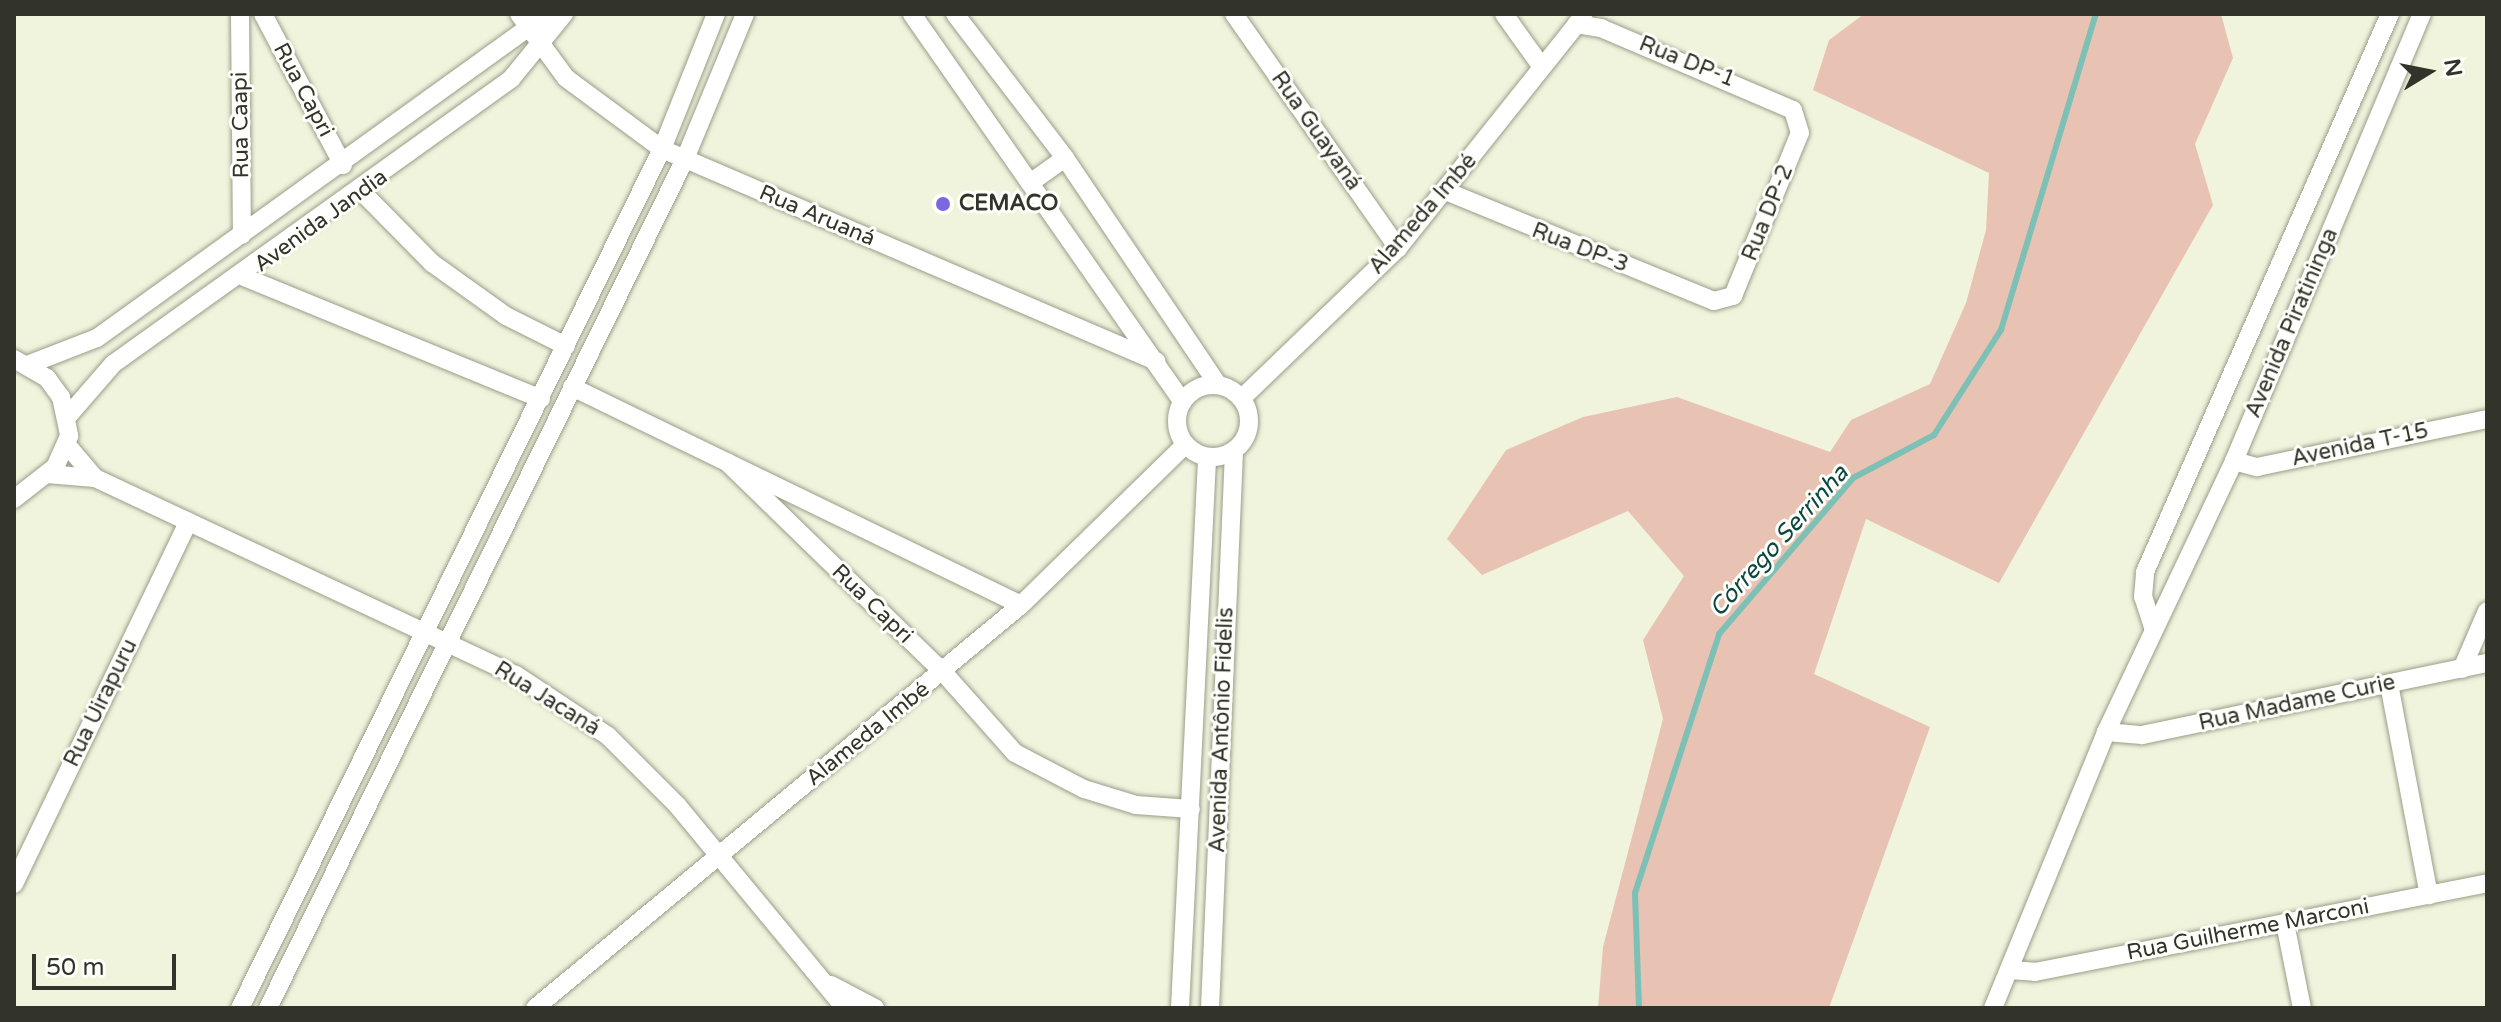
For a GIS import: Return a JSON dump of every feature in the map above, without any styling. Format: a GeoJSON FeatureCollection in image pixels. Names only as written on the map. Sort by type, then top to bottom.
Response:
{"type":"FeatureCollection","features":[{"type":"Feature","properties":{"kind":"street","name":"Rua Caapi"},"geometry":{"type":"LineString","coordinates":[[240,14],[242,235]]}},
{"type":"Feature","properties":{"kind":"street","name":"Rua Capri"},"geometry":{"type":"LineString","coordinates":[[263,14],[343,165]]}},
{"type":"Feature","properties":{"kind":"street","name":"Avenida Jandia"},"geometry":{"type":"LineString","coordinates":[[22,362],[97,338],[343,165],[522,21],[547,14]]}},
{"type":"Feature","properties":{"kind":"street","name":"Avenida Jandia"},"geometry":{"type":"LineString","coordinates":[[68,416],[113,364],[244,277],[362,192],[539,49],[564,14]]}},
{"type":"Feature","properties":{"kind":"street"},"geometry":{"type":"LineString","coordinates":[[240,1008],[427,633],[662,149],[716,14]]}},
{"type":"Feature","properties":{"kind":"street"},"geometry":{"type":"LineString","coordinates":[[268,1008],[685,159],[745,14]]}},
{"type":"Feature","properties":{"kind":"street"},"geometry":{"type":"LineString","coordinates":[[912,14],[1183,402]]}},
{"type":"Feature","properties":{"kind":"street"},"geometry":{"type":"LineString","coordinates":[[955,14],[1065,158],[1217,383],[1242,398],[1248,417],[1234,452],[1207,460],[1185,445],[1177,426],[1183,402],[1217,383]]}},
{"type":"Feature","properties":{"kind":"street","name":"Rua Guayaná"},"geometry":{"type":"LineString","coordinates":[[1234,14],[1398,248]]}},
{"type":"Feature","properties":{"kind":"street"},"geometry":{"type":"LineString","coordinates":[[1504,14],[1542,67]]}},
{"type":"Feature","properties":{"kind":"street","name":"Avenida Piratininga"},"geometry":{"type":"LineString","coordinates":[[2153,627],[2143,597],[2145,572],[2390,14]]}},
{"type":"Feature","properties":{"kind":"street","name":"Avenida Piratininga"},"geometry":{"type":"LineString","coordinates":[[1993,1008],[2106,732],[2234,461],[2422,14]]}},
{"type":"Feature","properties":{"kind":"street","name":"Alameda Imbé"},"geometry":{"type":"LineString","coordinates":[[1242,398],[1398,248],[1448,192],[1580,19]]}},
{"type":"Feature","properties":{"kind":"street","name":"Rua DP-1"},"geometry":{"type":"LineString","coordinates":[[1580,19],[1793,110]]}},
{"type":"Feature","properties":{"kind":"street","name":"Rua Aruaná"},"geometry":{"type":"LineString","coordinates":[[522,21],[539,49],[662,149],[1156,361]]}},
{"type":"Feature","properties":{"kind":"street","name":"Rua DP-2"},"geometry":{"type":"LineString","coordinates":[[1714,301],[1737,291],[1800,133],[1793,110]]}},
{"type":"Feature","properties":{"kind":"street"},"geometry":{"type":"LineString","coordinates":[[1030,183],[1065,158]]}},
{"type":"Feature","properties":{"kind":"street"},"geometry":{"type":"LineString","coordinates":[[362,192],[432,263],[506,316],[566,346]]}},
{"type":"Feature","properties":{"kind":"street","name":"Rua DP-3"},"geometry":{"type":"LineString","coordinates":[[1448,192],[1714,301]]}},
{"type":"Feature","properties":{"kind":"street"},"geometry":{"type":"LineString","coordinates":[[244,277],[541,399]]}},
{"type":"Feature","properties":{"kind":"street"},"geometry":{"type":"LineString","coordinates":[[14,499],[47,474],[67,445],[68,416],[47,378],[22,362]]}},
{"type":"Feature","properties":{"kind":"street","name":"Rua Capri"},"geometry":{"type":"LineString","coordinates":[[572,387],[1021,605]]}},
{"type":"Feature","properties":{"kind":"street","name":"Avenida T-15"},"geometry":{"type":"LineString","coordinates":[[2234,461],[2257,467],[2487,419]]}},
{"type":"Feature","properties":{"kind":"street","name":"Rua Jacaná"},"geometry":{"type":"LineString","coordinates":[[67,445],[95,478]]}},
{"type":"Feature","properties":{"kind":"street","name":"Alameda Imbé"},"geometry":{"type":"LineString","coordinates":[[535,1008],[1021,605],[1185,445]]}},
{"type":"Feature","properties":{"kind":"street","name":"Avenida Antônio Fidelis"},"geometry":{"type":"LineString","coordinates":[[1210,1008],[1234,452]]}},
{"type":"Feature","properties":{"kind":"street","name":"Avenida Antônio Fidelis"},"geometry":{"type":"LineString","coordinates":[[1180,1008],[1207,460]]}},
{"type":"Feature","properties":{"kind":"street","name":"Rua Capri"},"geometry":{"type":"LineString","coordinates":[[727,462],[943,672],[1015,753],[1084,789],[1136,805],[1191,809]]}},
{"type":"Feature","properties":{"kind":"street","name":"Rua Jacaná"},"geometry":{"type":"LineString","coordinates":[[47,474],[95,478],[516,675],[608,736],[719,857],[825,982],[875,1008]]}},
{"type":"Feature","properties":{"kind":"street","name":"Rua Uirapuru"},"geometry":{"type":"LineString","coordinates":[[14,884],[188,522]]}},
{"type":"Feature","properties":{"kind":"street"},"geometry":{"type":"LineString","coordinates":[[2462,669],[2487,611]]}},
{"type":"Feature","properties":{"kind":"street","name":"Rua Madame Curie"},"geometry":{"type":"LineString","coordinates":[[2106,732],[2142,735],[2487,663]]}},
{"type":"Feature","properties":{"kind":"street"},"geometry":{"type":"LineString","coordinates":[[2389,684],[2429,895]]}},
{"type":"Feature","properties":{"kind":"street","name":"Rua Guilherme Marconi"},"geometry":{"type":"LineString","coordinates":[[2009,970],[2035,972],[2487,883]]}},
{"type":"Feature","properties":{"kind":"street"},"geometry":{"type":"LineString","coordinates":[[2285,923],[2302,1008]]}},
{"type":"Feature","properties":{"kind":"street"},"geometry":{"type":"LineString","coordinates":[[825,982],[845,1008]]}},
{"type":"Feature","properties":{"kind":"shaded area"},"geometry":{"type":"Polygon","coordinates":[[[1864,14],[2221,14],[2233,58],[2195,144],[2213,205],[1999,583],[1866,519],[1814,674],[1930,727],[1829,1008],[1598,1008],[1603,947],[1663,719],[1643,640],[1684,576],[1628,511],[1482,575],[1447,539],[1506,450],[1583,417],[1677,397],[1830,452],[1851,420],[1930,384],[1966,303],[1986,230],[1989,173],[1813,90],[1829,40],[1864,14]]]}},
{"type":"Feature","properties":{"kind":"waterway","name":"Córrego Serrinha"},"geometry":{"type":"LineString","coordinates":[[1639,1008],[1635,893],[1719,634],[1853,478],[1934,435],[2001,330],[2096,14]]}},
{"type":"Feature","properties":{"kind":"place","name":"CEMACO"},"geometry":{"type":"Point","coordinates":[943,204]}}]}
